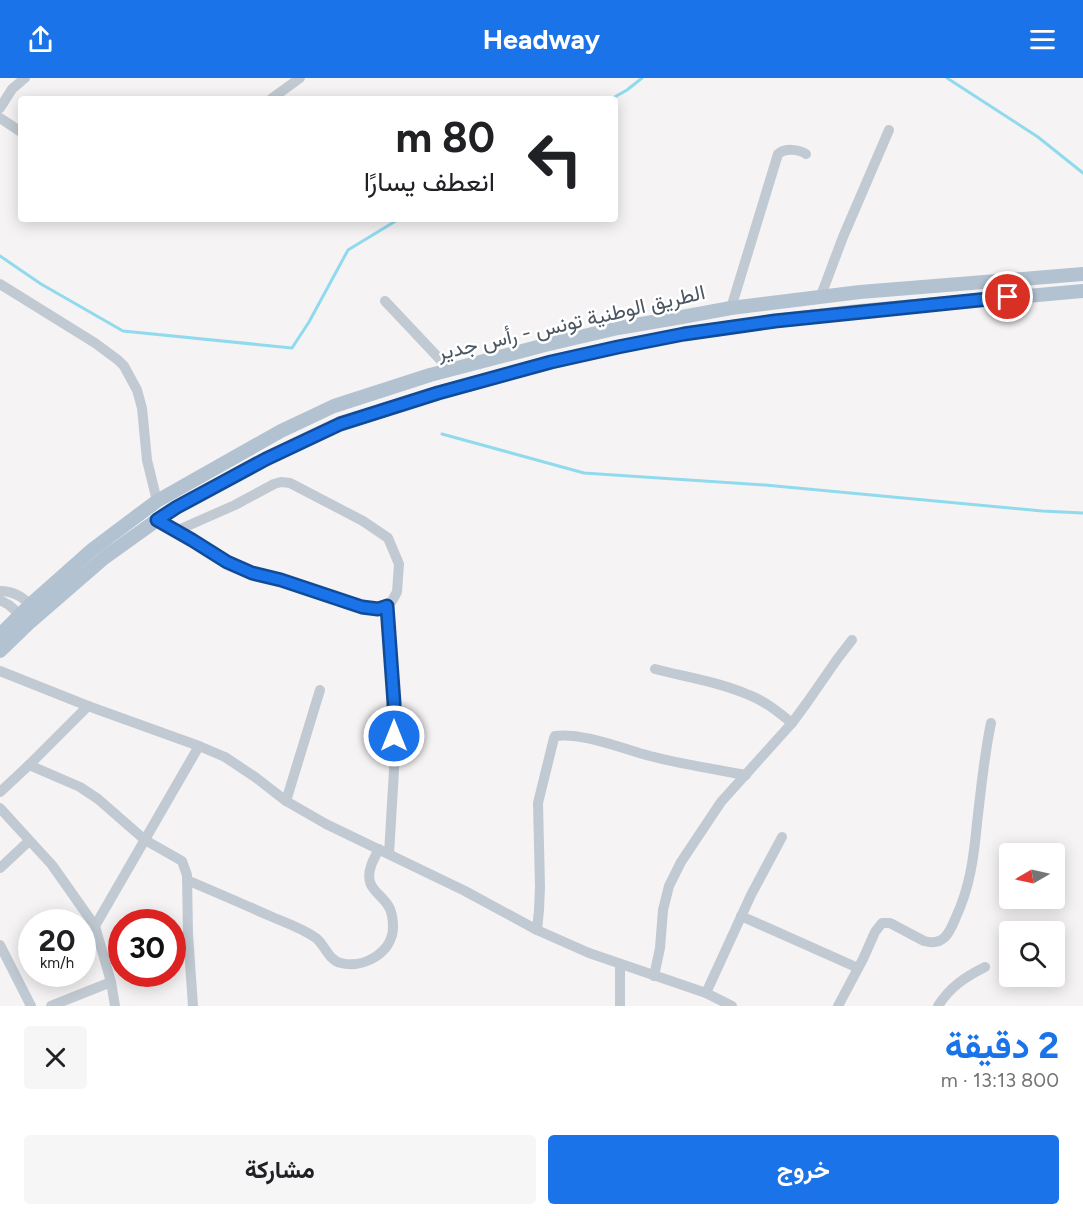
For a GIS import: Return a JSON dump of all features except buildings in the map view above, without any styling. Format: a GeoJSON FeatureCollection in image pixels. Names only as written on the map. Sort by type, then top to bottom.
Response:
{"type":"FeatureCollection","features":[{"type":"Feature","properties":{"kind":"main road","name":"الطريق الوطنية تونس - رأس جدير"},"geometry":{"type":"LineString","coordinates":[[0,651],[25,619],[93,549],[157,501],[280,430],[334,406],[450,370],[545,345],[732,308],[860,292],[1083,274]]}},
{"type":"Feature","properties":{"kind":"main road","name":"الطريق الوطنية تونس - رأس جدير"},"geometry":{"type":"LineString","coordinates":[[35,609],[177,507],[266,459],[340,424],[438,393],[551,362],[684,334],[860,311],[1083,291]]}},
{"type":"Feature","properties":{"kind":"main road"},"geometry":{"type":"LineString","coordinates":[[860,292],[860,311]]}},
{"type":"Feature","properties":{"kind":"main road","name":"الطريق الوطنية تونس - رأس جدير"},"geometry":{"type":"LineString","coordinates":[[0,634],[25,619]]}},
{"type":"Feature","properties":{"kind":"street"},"geometry":{"type":"LineString","coordinates":[[0,108],[12,89],[25,78]]}},
{"type":"Feature","properties":{"kind":"street"},"geometry":{"type":"LineString","coordinates":[[275,96],[300,78]]}},
{"type":"Feature","properties":{"kind":"street"},"geometry":{"type":"LineString","coordinates":[[0,118],[18,130]]}},
{"type":"Feature","properties":{"kind":"street"},"geometry":{"type":"LineString","coordinates":[[820,297],[889,130]]}},
{"type":"Feature","properties":{"kind":"street"},"geometry":{"type":"LineString","coordinates":[[732,308],[778,153],[792,150],[806,154]]}},
{"type":"Feature","properties":{"kind":"street"},"geometry":{"type":"LineString","coordinates":[[0,284],[95,343],[123,366],[137,390],[142,408],[147,460],[157,501]]}},
{"type":"Feature","properties":{"kind":"street"},"geometry":{"type":"LineString","coordinates":[[385,301],[450,370]]}},
{"type":"Feature","properties":{"kind":"street"},"geometry":{"type":"LineString","coordinates":[[157,520],[227,562],[252,573],[281,580],[362,607],[378,609],[387,606],[397,592],[399,564],[388,538],[363,521],[290,483],[274,484],[235,505],[176,531]]}},
{"type":"Feature","properties":{"kind":"street"},"geometry":{"type":"LineString","coordinates":[[0,591],[10,591],[20,595],[35,609]]}},
{"type":"Feature","properties":{"kind":"street"},"geometry":{"type":"LineString","coordinates":[[0,600],[25,619]]}},
{"type":"Feature","properties":{"kind":"street"},"geometry":{"type":"LineString","coordinates":[[187,880],[293,925],[316,938],[337,962],[344,964],[368,961],[389,944],[393,923],[391,910],[374,891],[370,879],[370,867],[384,851],[394,753],[394,703],[387,606]]}},
{"type":"Feature","properties":{"kind":"street"},"geometry":{"type":"LineString","coordinates":[[654,976],[660,948],[663,910],[669,886],[681,862],[721,802],[792,723],[852,640]]}},
{"type":"Feature","properties":{"kind":"street"},"geometry":{"type":"LineString","coordinates":[[655,669],[750,695],[792,723]]}},
{"type":"Feature","properties":{"kind":"street"},"geometry":{"type":"LineString","coordinates":[[0,671],[199,746],[225,758],[286,801],[326,824],[465,891],[537,930],[589,953],[705,993],[732,1006]]}},
{"type":"Feature","properties":{"kind":"street"},"geometry":{"type":"LineString","coordinates":[[286,801],[320,690]]}},
{"type":"Feature","properties":{"kind":"street"},"geometry":{"type":"LineString","coordinates":[[0,792],[88,706]]}},
{"type":"Feature","properties":{"kind":"street"},"geometry":{"type":"LineString","coordinates":[[838,1006],[875,932],[882,923],[890,923],[930,942],[944,939],[951,929],[961,907],[973,860],[986,747],[991,723]]}},
{"type":"Feature","properties":{"kind":"street"},"geometry":{"type":"LineString","coordinates":[[537,930],[540,887],[538,803],[555,736],[570,736],[596,741],[652,757],[746,775]]}},
{"type":"Feature","properties":{"kind":"street"},"geometry":{"type":"LineString","coordinates":[[96,924],[199,746]]}},
{"type":"Feature","properties":{"kind":"street"},"geometry":{"type":"LineString","coordinates":[[29,765],[80,787],[98,799],[145,840],[182,861],[187,880],[193,1006]]}},
{"type":"Feature","properties":{"kind":"street"},"geometry":{"type":"LineString","coordinates":[[0,808],[52,865],[83,909]]}},
{"type":"Feature","properties":{"kind":"street"},"geometry":{"type":"LineString","coordinates":[[705,993],[751,895],[782,837]]}},
{"type":"Feature","properties":{"kind":"street"},"geometry":{"type":"LineString","coordinates":[[0,868],[29,841]]}},
{"type":"Feature","properties":{"kind":"street"},"geometry":{"type":"LineString","coordinates":[[741,916],[858,968]]}},
{"type":"Feature","properties":{"kind":"street"},"geometry":{"type":"LineString","coordinates":[[96,930],[108,972]]}},
{"type":"Feature","properties":{"kind":"street"},"geometry":{"type":"LineString","coordinates":[[0,945],[31,1006]]}},
{"type":"Feature","properties":{"kind":"street"},"geometry":{"type":"LineString","coordinates":[[620,964],[620,1006]]}},
{"type":"Feature","properties":{"kind":"street"},"geometry":{"type":"LineString","coordinates":[[938,1006],[960,981],[984,967]]}},
{"type":"Feature","properties":{"kind":"street"},"geometry":{"type":"LineString","coordinates":[[51,1006],[108,983]]}},
{"type":"Feature","properties":{"kind":"street"},"geometry":{"type":"LineString","coordinates":[[112,987],[115,1006]]}},
{"type":"Feature","properties":{"kind":"waterway"},"geometry":{"type":"LineString","coordinates":[[616,96],[642,78]]}},
{"type":"Feature","properties":{"kind":"waterway"},"geometry":{"type":"LineString","coordinates":[[947,78],[1038,137],[1083,173]]}},
{"type":"Feature","properties":{"kind":"waterway"},"geometry":{"type":"LineString","coordinates":[[0,256],[41,284],[123,331],[292,348],[309,322],[348,250],[394,222]]}},
{"type":"Feature","properties":{"kind":"waterway"},"geometry":{"type":"LineString","coordinates":[[442,434],[584,473],[765,485],[1083,513]]}},
{"type":"Feature","properties":{"kind":"route"},"geometry":{"type":"LineString","coordinates":[[394,736],[387,606],[382,609],[362,607],[281,580],[252,573],[227,562],[157,520],[266,459],[340,424],[438,393],[551,362],[684,334],[775,321],[1008,297]]}}]}
